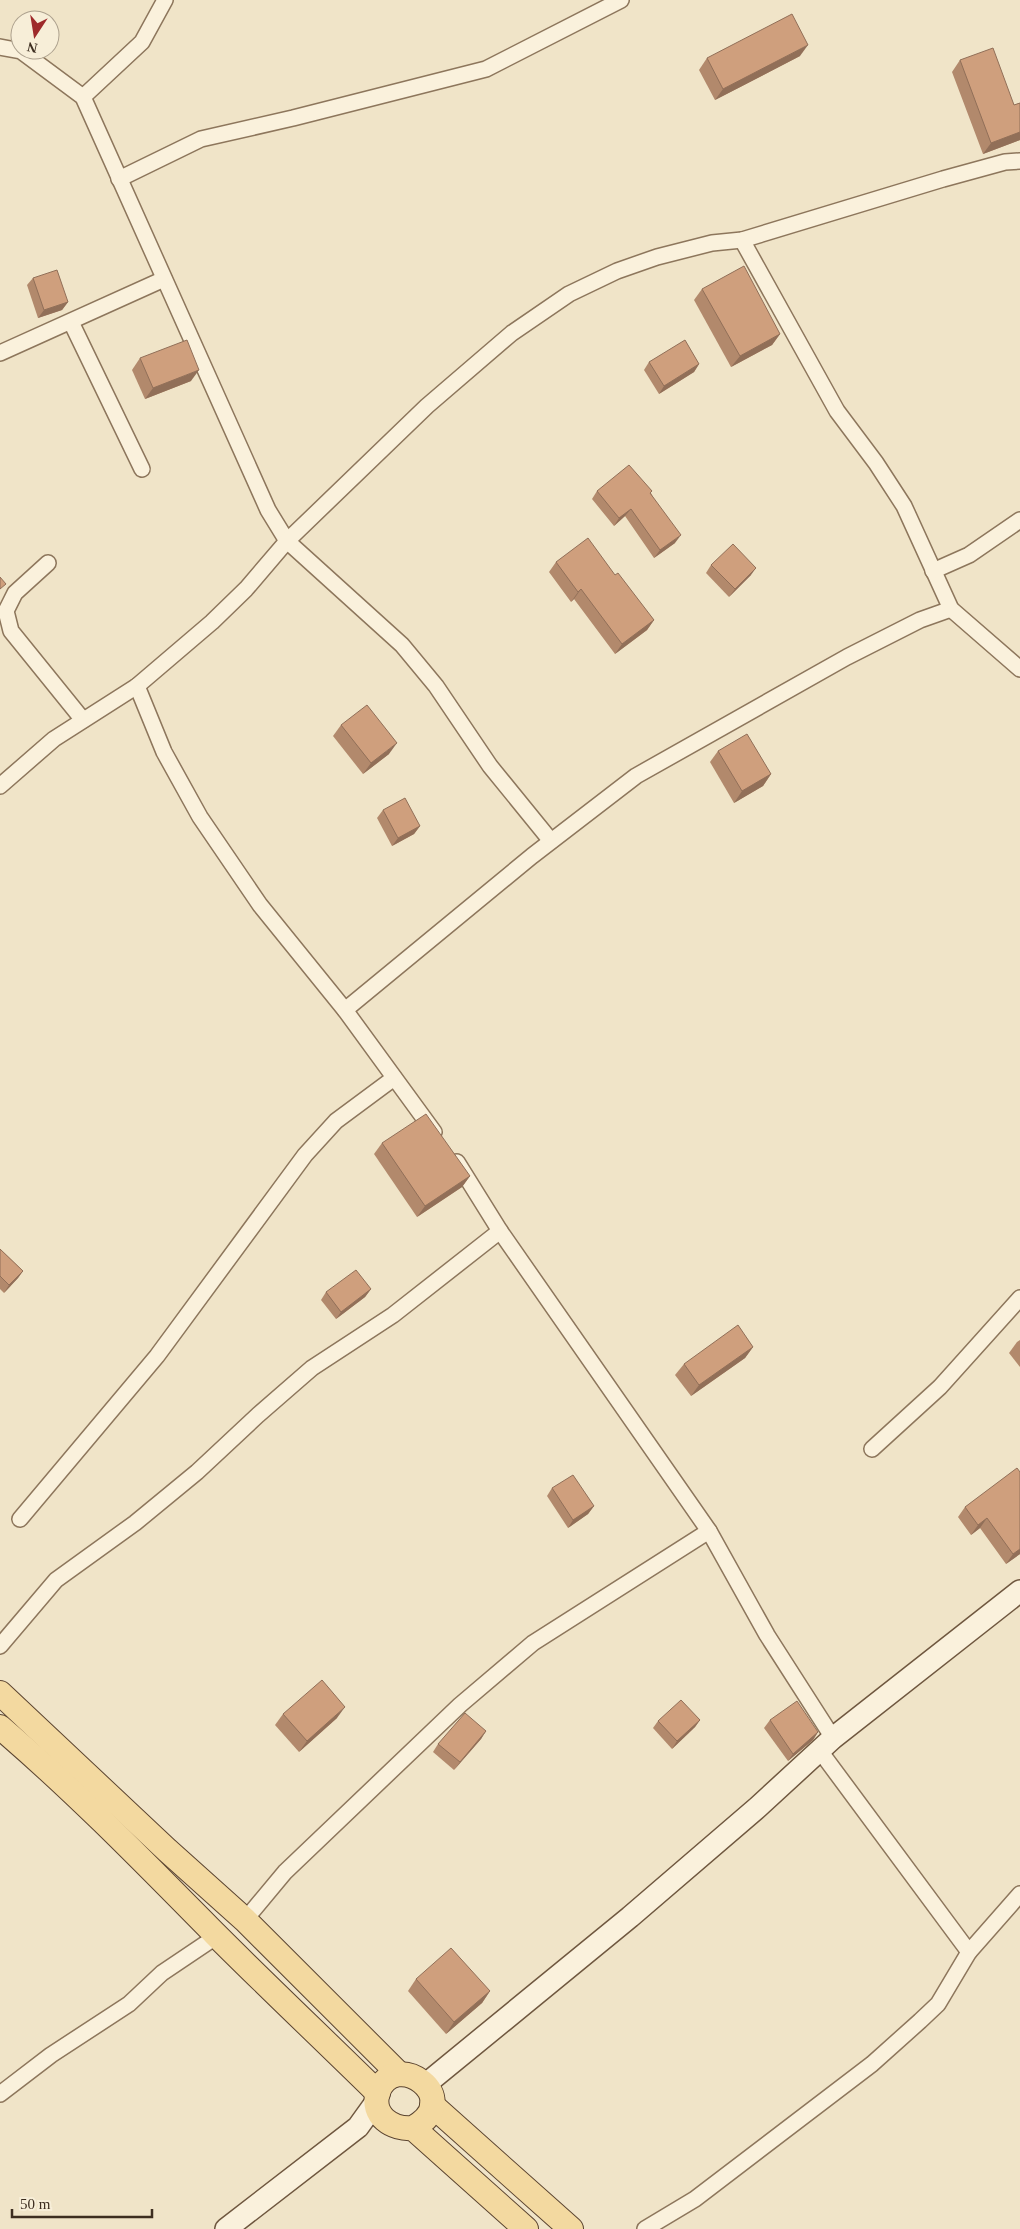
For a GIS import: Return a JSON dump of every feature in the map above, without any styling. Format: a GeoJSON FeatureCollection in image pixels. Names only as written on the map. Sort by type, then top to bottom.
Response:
{"type":"FeatureCollection","features":[{"type":"Feature","properties":{"kind":"main road"},"geometry":{"type":"LineString","coordinates":[[0,1693],[167,1850],[245,1920],[399,2074]]}},
{"type":"Feature","properties":{"kind":"main road"},"geometry":{"type":"LineString","coordinates":[[0,1727],[42,1763],[134,1850],[379,2105],[393,2127],[413,2128],[422,2123],[429,2115],[429,2094]]}},
{"type":"Feature","properties":{"kind":"main road"},"geometry":{"type":"LineString","coordinates":[[379,2105],[386,2080],[399,2074],[414,2075],[429,2094],[570,2229]]}},
{"type":"Feature","properties":{"kind":"main road"},"geometry":{"type":"LineString","coordinates":[[413,2128],[526,2229]]}},
{"type":"Feature","properties":{"kind":"street"},"geometry":{"type":"LineString","coordinates":[[83,97],[142,42],[165,0]]}},
{"type":"Feature","properties":{"kind":"street"},"geometry":{"type":"LineString","coordinates":[[120,179],[201,139],[293,118],[486,69],[621,0]]}},
{"type":"Feature","properties":{"kind":"street"},"geometry":{"type":"LineString","coordinates":[[0,47],[21,51],[83,97],[268,510],[287,541],[402,645],[436,686],[490,766],[551,841]]}},
{"type":"Feature","properties":{"kind":"street"},"geometry":{"type":"LineString","coordinates":[[0,786],[54,739],[137,686],[212,622],[246,589],[287,541],[468,370],[512,333],[569,294],[617,271],[657,257],[712,243],[742,240],[943,179],[1005,162],[1020,161]]}},
{"type":"Feature","properties":{"kind":"street"},"geometry":{"type":"LineString","coordinates":[[742,240],[837,411],[876,463],[904,506],[951,609],[1020,669]]}},
{"type":"Feature","properties":{"kind":"street"},"geometry":{"type":"LineString","coordinates":[[0,354],[164,279]]}},
{"type":"Feature","properties":{"kind":"street"},"geometry":{"type":"LineString","coordinates":[[71,322],[142,469]]}},
{"type":"Feature","properties":{"kind":"street"},"geometry":{"type":"LineString","coordinates":[[933,571],[969,555],[1020,520]]}},
{"type":"Feature","properties":{"kind":"street"},"geometry":{"type":"LineString","coordinates":[[48,562],[15,593],[6,612],[11,630],[83,720]]}},
{"type":"Feature","properties":{"kind":"street"},"geometry":{"type":"LineString","coordinates":[[345,1010],[551,841],[636,776],[846,656],[920,620],[951,609]]}},
{"type":"Feature","properties":{"kind":"street"},"geometry":{"type":"LineString","coordinates":[[137,686],[164,752],[200,817],[260,905],[345,1010],[463,1170],[500,1231],[709,1531],[826,1745],[969,1952]]}},
{"type":"Feature","properties":{"kind":"street"},"geometry":{"type":"LineString","coordinates":[[20,1519],[157,1356],[304,1155],[336,1121],[394,1078]]}},
{"type":"Feature","properties":{"kind":"street"},"geometry":{"type":"LineString","coordinates":[[0,1646],[56,1580],[135,1523],[197,1472],[312,1368],[393,1315],[500,1231]]}},
{"type":"Feature","properties":{"kind":"street"},"geometry":{"type":"LineString","coordinates":[[872,1449],[940,1387],[1020,1298]]}},
{"type":"Feature","properties":{"kind":"street"},"geometry":{"type":"LineString","coordinates":[[245,1920],[285,1872],[460,1705],[533,1643],[709,1531]]}},
{"type":"Feature","properties":{"kind":"street"},"geometry":{"type":"LineString","coordinates":[[429,2094],[630,1917],[758,1808],[826,1745],[1019,1595]]}},
{"type":"Feature","properties":{"kind":"street"},"geometry":{"type":"LineString","coordinates":[[645,2229],[695,2199],[872,2064],[938,2004],[969,1952],[1020,1894]]}},
{"type":"Feature","properties":{"kind":"street"},"geometry":{"type":"LineString","coordinates":[[0,2094],[51,2055],[129,2004],[162,1974],[217,1936]]}},
{"type":"Feature","properties":{"kind":"street"},"geometry":{"type":"LineString","coordinates":[[226,2229],[358,2128],[379,2105]]}},
{"type":"Feature","properties":{"kind":"building"},"geometry":{"type":"Polygon","coordinates":[[[792,14],[808,45],[723,89],[707,58],[792,14]]]}},
{"type":"Feature","properties":{"kind":"building"},"geometry":{"type":"Polygon","coordinates":[[[993,48],[1014,105],[1020,103],[1020,132],[991,143],[960,60],[993,48]]]}},
{"type":"Feature","properties":{"kind":"building"},"geometry":{"type":"Polygon","coordinates":[[[744,266],[780,334],[740,356],[702,289],[744,266]]]}},
{"type":"Feature","properties":{"kind":"building"},"geometry":{"type":"Polygon","coordinates":[[[57,270],[68,302],[44,310],[33,278],[57,270]]]}},
{"type":"Feature","properties":{"kind":"building"},"geometry":{"type":"Polygon","coordinates":[[[187,340],[199,370],[153,388],[140,358],[187,340]]]}},
{"type":"Feature","properties":{"kind":"building"},"geometry":{"type":"Polygon","coordinates":[[[685,340],[699,364],[664,386],[649,362],[685,340]]]}},
{"type":"Feature","properties":{"kind":"building"},"geometry":{"type":"Polygon","coordinates":[[[629,465],[652,491],[650,493],[681,535],[660,550],[631,509],[619,518],[597,491],[629,465]]]}},
{"type":"Feature","properties":{"kind":"building"},"geometry":{"type":"Polygon","coordinates":[[[588,538],[615,575],[618,573],[654,620],[622,644],[581,589],[578,592],[556,562],[588,538]]]}},
{"type":"Feature","properties":{"kind":"building"},"geometry":{"type":"Polygon","coordinates":[[[733,544],[756,568],[735,589],[711,565],[733,544]]]}},
{"type":"Feature","properties":{"kind":"building"},"geometry":{"type":"Polygon","coordinates":[[[0,577],[6,584],[0,589],[0,577]]]}},
{"type":"Feature","properties":{"kind":"building"},"geometry":{"type":"Polygon","coordinates":[[[367,705],[397,743],[371,763],[341,725],[367,705]]]}},
{"type":"Feature","properties":{"kind":"building"},"geometry":{"type":"Polygon","coordinates":[[[747,734],[771,774],[742,791],[718,751],[747,734]]]}},
{"type":"Feature","properties":{"kind":"building"},"geometry":{"type":"Polygon","coordinates":[[[405,798],[420,826],[398,838],[383,810],[405,798]]]}},
{"type":"Feature","properties":{"kind":"building"},"geometry":{"type":"Polygon","coordinates":[[[426,1114],[470,1176],[425,1206],[382,1143],[426,1114]]]}},
{"type":"Feature","properties":{"kind":"building"},"geometry":{"type":"Polygon","coordinates":[[[0,1249],[23,1271],[9,1285],[0,1276],[0,1249]]]}},
{"type":"Feature","properties":{"kind":"building"},"geometry":{"type":"Polygon","coordinates":[[[356,1270],[371,1289],[341,1312],[326,1292],[356,1270]]]}},
{"type":"Feature","properties":{"kind":"building"},"geometry":{"type":"Polygon","coordinates":[[[738,1325],[753,1347],[699,1385],[684,1364],[738,1325]]]}},
{"type":"Feature","properties":{"kind":"building"},"geometry":{"type":"Polygon","coordinates":[[[1017,1468],[1020,1472],[1020,1549],[1013,1554],[987,1518],[978,1525],[965,1507],[1017,1468]]]}},
{"type":"Feature","properties":{"kind":"building"},"geometry":{"type":"Polygon","coordinates":[[[573,1475],[594,1506],[573,1520],[552,1488],[573,1475]]]}},
{"type":"Feature","properties":{"kind":"building"},"geometry":{"type":"Polygon","coordinates":[[[322,1680],[345,1707],[307,1741],[283,1714],[322,1680]]]}},
{"type":"Feature","properties":{"kind":"building"},"geometry":{"type":"Polygon","coordinates":[[[681,1700],[700,1720],[677,1741],[658,1721],[681,1700]]]}},
{"type":"Feature","properties":{"kind":"building"},"geometry":{"type":"Polygon","coordinates":[[[797,1701],[818,1732],[793,1754],[770,1720],[797,1701]]]}},
{"type":"Feature","properties":{"kind":"building"},"geometry":{"type":"Polygon","coordinates":[[[465,1713],[486,1731],[460,1762],[438,1744],[465,1713]]]}},
{"type":"Feature","properties":{"kind":"building"},"geometry":{"type":"Polygon","coordinates":[[[451,1948],[490,1991],[454,2022],[416,1979],[451,1948]]]}}]}
